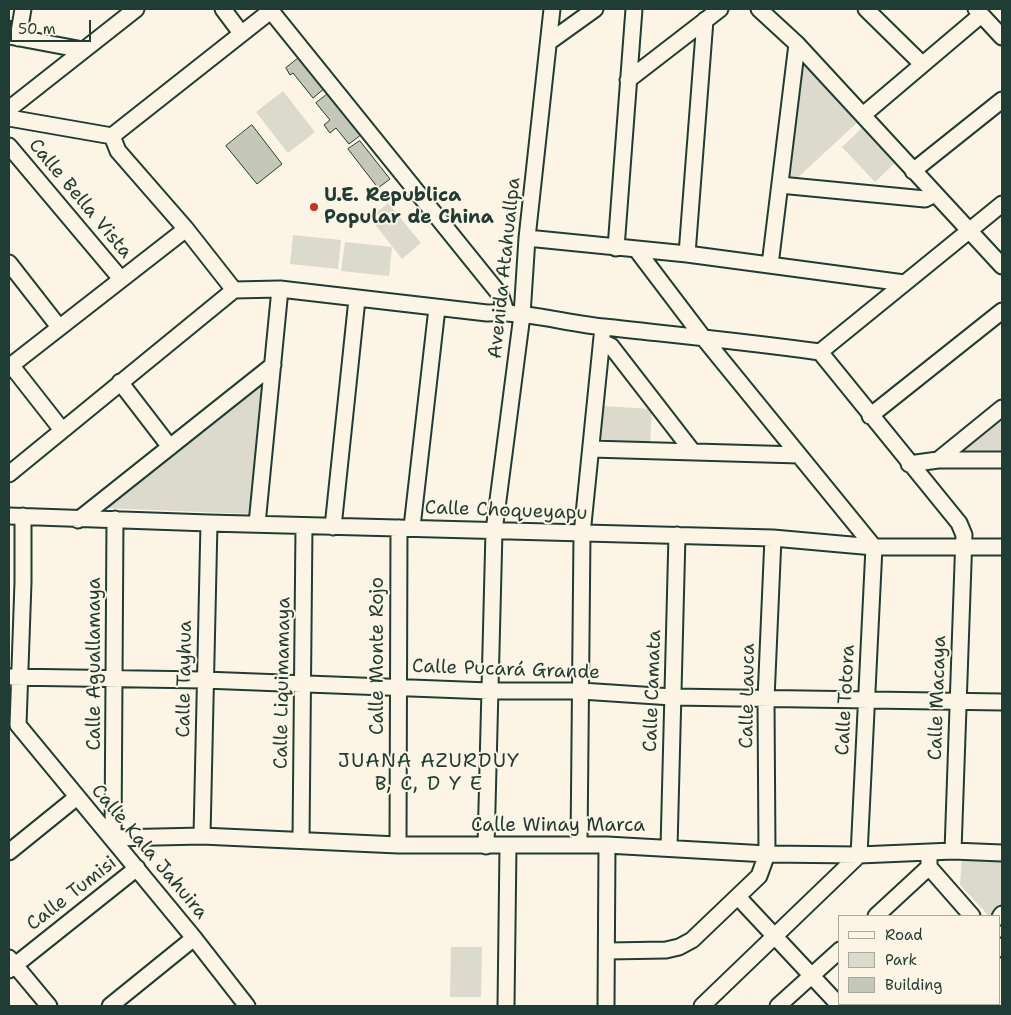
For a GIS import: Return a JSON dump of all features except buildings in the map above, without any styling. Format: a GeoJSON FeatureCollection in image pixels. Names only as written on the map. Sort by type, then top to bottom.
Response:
{"type":"FeatureCollection","features":[{"type":"Feature","properties":{"kind":"street"},"geometry":{"type":"LineString","coordinates":[[22,9],[13,37],[83,50]]}},
{"type":"Feature","properties":{"kind":"street"},"geometry":{"type":"LineString","coordinates":[[223,9],[241,33]]}},
{"type":"Feature","properties":{"kind":"street","name":"Avenida Atahuallpa"},"geometry":{"type":"LineString","coordinates":[[486,846],[494,531],[522,315],[528,238],[552,9]]}},
{"type":"Feature","properties":{"kind":"street"},"geometry":{"type":"LineString","coordinates":[[549,42],[595,9]]}},
{"type":"Feature","properties":{"kind":"street"},"geometry":{"type":"LineString","coordinates":[[616,248],[634,9]]}},
{"type":"Feature","properties":{"kind":"street"},"geometry":{"type":"LineString","coordinates":[[628,80],[720,9]]}},
{"type":"Feature","properties":{"kind":"street"},"geometry":{"type":"LineString","coordinates":[[759,9],[797,44],[1002,266]]}},
{"type":"Feature","properties":{"kind":"street"},"geometry":{"type":"LineString","coordinates":[[866,9],[922,64]]}},
{"type":"Feature","properties":{"kind":"street"},"geometry":{"type":"LineString","coordinates":[[9,118],[112,136],[272,10],[501,296],[506,312]]}},
{"type":"Feature","properties":{"kind":"street"},"geometry":{"type":"LineString","coordinates":[[9,109],[129,11]]}},
{"type":"Feature","properties":{"kind":"street"},"geometry":{"type":"LineString","coordinates":[[863,115],[978,12],[1002,37]]}},
{"type":"Feature","properties":{"kind":"street"},"geometry":{"type":"LineString","coordinates":[[687,254],[705,20]]}},
{"type":"Feature","properties":{"kind":"street"},"geometry":{"type":"LineString","coordinates":[[770,265],[797,44]]}},
{"type":"Feature","properties":{"kind":"street"},"geometry":{"type":"LineString","coordinates":[[913,171],[1002,100]]}},
{"type":"Feature","properties":{"kind":"street"},"geometry":{"type":"LineString","coordinates":[[112,136],[118,151],[186,229],[234,290]]}},
{"type":"Feature","properties":{"kind":"street","name":"Calle Bella Vista"},"geometry":{"type":"LineString","coordinates":[[9,146],[121,278]]}},
{"type":"Feature","properties":{"kind":"street"},"geometry":{"type":"LineString","coordinates":[[780,184],[925,199],[935,194]]}},
{"type":"Feature","properties":{"kind":"street"},"geometry":{"type":"LineString","coordinates":[[9,474],[234,290],[280,290],[487,313],[506,312],[603,334],[702,336],[820,352],[1002,204]]}},
{"type":"Feature","properties":{"kind":"street"},"geometry":{"type":"LineString","coordinates":[[62,430],[10,366],[186,229]]}},
{"type":"Feature","properties":{"kind":"street"},"geometry":{"type":"LineString","coordinates":[[528,238],[687,254],[904,283]]}},
{"type":"Feature","properties":{"kind":"street"},"geometry":{"type":"LineString","coordinates":[[636,249],[702,336],[874,547]]}},
{"type":"Feature","properties":{"kind":"street"},"geometry":{"type":"LineString","coordinates":[[9,264],[59,327]]}},
{"type":"Feature","properties":{"kind":"street"},"geometry":{"type":"LineString","coordinates":[[257,524],[280,290]]}},
{"type":"Feature","properties":{"kind":"street"},"geometry":{"type":"LineString","coordinates":[[334,527],[358,299]]}},
{"type":"Feature","properties":{"kind":"street","name":"Calle Monte Rojo"},"geometry":{"type":"LineString","coordinates":[[398,845],[398,686],[405,527],[437,308]]}},
{"type":"Feature","properties":{"kind":"street"},"geometry":{"type":"LineString","coordinates":[[870,416],[1002,311]]}},
{"type":"Feature","properties":{"kind":"street"},"geometry":{"type":"LineString","coordinates":[[579,846],[582,534],[603,334]]}},
{"type":"Feature","properties":{"kind":"street"},"geometry":{"type":"LineString","coordinates":[[603,334],[693,452]]}},
{"type":"Feature","properties":{"kind":"street","name":"Calle Macaya"},"geometry":{"type":"LineString","coordinates":[[820,352],[909,464],[959,523],[964,536],[953,851]]}},
{"type":"Feature","properties":{"kind":"street"},"geometry":{"type":"LineString","coordinates":[[78,520],[273,365]]}},
{"type":"Feature","properties":{"kind":"street"},"geometry":{"type":"LineString","coordinates":[[120,382],[170,447]]}},
{"type":"Feature","properties":{"kind":"street"},"geometry":{"type":"LineString","coordinates":[[938,460],[1002,408]]}},
{"type":"Feature","properties":{"kind":"street"},"geometry":{"type":"LineString","coordinates":[[591,449],[799,455]]}},
{"type":"Feature","properties":{"kind":"street"},"geometry":{"type":"LineString","coordinates":[[909,464],[938,460],[1002,460]]}},
{"type":"Feature","properties":{"kind":"street"},"geometry":{"type":"LineString","coordinates":[[14,729],[16,516]]}},
{"type":"Feature","properties":{"kind":"street","name":"Calle Choqueyapu"},"geometry":{"type":"LineString","coordinates":[[16,516],[209,524],[405,527],[582,534],[773,538],[874,547],[1002,547]]}},
{"type":"Feature","properties":{"kind":"street","name":"Calle Aguallamaya"},"geometry":{"type":"LineString","coordinates":[[113,838],[116,679],[116,519]]}},
{"type":"Feature","properties":{"kind":"street","name":"Calle Tayhua"},"geometry":{"type":"LineString","coordinates":[[202,836],[209,524]]}},
{"type":"Feature","properties":{"kind":"street","name":"Calle Liquimamaya"},"geometry":{"type":"LineString","coordinates":[[301,840],[304,526]]}},
{"type":"Feature","properties":{"kind":"street","name":"Calle Camata"},"geometry":{"type":"LineString","coordinates":[[669,848],[677,535]]}},
{"type":"Feature","properties":{"kind":"street","name":"Calle Lauca"},"geometry":{"type":"LineString","coordinates":[[768,854],[766,699],[773,538]]}},
{"type":"Feature","properties":{"kind":"street","name":"Calle Totora"},"geometry":{"type":"LineString","coordinates":[[860,856],[874,547]]}},
{"type":"Feature","properties":{"kind":"street","name":"Calle Pucará Grande"},"geometry":{"type":"LineString","coordinates":[[15,676],[398,686],[489,691],[581,691],[672,697],[1002,702]]}},
{"type":"Feature","properties":{"kind":"street","name":"Calle Kala Jahuira"},"geometry":{"type":"LineString","coordinates":[[14,729],[113,838],[248,1006]]}},
{"type":"Feature","properties":{"kind":"street"},"geometry":{"type":"LineString","coordinates":[[9,852],[77,798]]}},
{"type":"Feature","properties":{"kind":"street","name":"Calle Winay Marca"},"geometry":{"type":"LineString","coordinates":[[113,838],[202,836],[398,845],[607,845],[929,860],[953,851],[1002,853]]}},
{"type":"Feature","properties":{"kind":"street"},"geometry":{"type":"LineString","coordinates":[[606,1006],[608,951],[607,845]]}},
{"type":"Feature","properties":{"kind":"street"},"geometry":{"type":"LineString","coordinates":[[506,1006],[508,846]]}},
{"type":"Feature","properties":{"kind":"street"},"geometry":{"type":"LineString","coordinates":[[608,951],[666,950],[679,947],[692,940],[759,876],[768,854]]}},
{"type":"Feature","properties":{"kind":"street"},"geometry":{"type":"LineString","coordinates":[[702,1006],[860,856]]}},
{"type":"Feature","properties":{"kind":"street"},"geometry":{"type":"LineString","coordinates":[[877,915],[929,860],[971,915]]}},
{"type":"Feature","properties":{"kind":"street","name":"Calle Tumisi"},"geometry":{"type":"LineString","coordinates":[[11,964],[137,868]]}},
{"type":"Feature","properties":{"kind":"street"},"geometry":{"type":"LineString","coordinates":[[738,897],[838,1004]]}},
{"type":"Feature","properties":{"kind":"street"},"geometry":{"type":"LineString","coordinates":[[110,1006],[194,938]]}},
{"type":"Feature","properties":{"kind":"street"},"geometry":{"type":"LineString","coordinates":[[778,1006],[838,952]]}},
{"type":"Feature","properties":{"kind":"street"},"geometry":{"type":"LineString","coordinates":[[11,964],[48,1006]]}},
{"type":"Feature","properties":{"kind":"green space"},"geometry":{"type":"Polygon","coordinates":[[[804,59],[860,120],[794,181],[787,178],[800,60],[804,59]]]}},
{"type":"Feature","properties":{"kind":"green space"},"geometry":{"type":"Polygon","coordinates":[[[283,91],[315,132],[288,153],[256,112],[283,91]]]}},
{"type":"Feature","properties":{"kind":"green space"},"geometry":{"type":"Polygon","coordinates":[[[864,126],[897,161],[875,182],[842,147],[864,126]]]}},
{"type":"Feature","properties":{"kind":"green space"},"geometry":{"type":"Polygon","coordinates":[[[388,203],[421,243],[402,259],[370,218],[388,203]]]}},
{"type":"Feature","properties":{"kind":"green space"},"geometry":{"type":"Polygon","coordinates":[[[293,235],[341,240],[338,269],[290,264],[293,235]]]}},
{"type":"Feature","properties":{"kind":"green space"},"geometry":{"type":"Polygon","coordinates":[[[345,242],[392,247],[389,276],[341,271],[345,242]]]}},
{"type":"Feature","properties":{"kind":"green space"},"geometry":{"type":"Polygon","coordinates":[[[264,380],[252,514],[102,508],[264,380]]]}},
{"type":"Feature","properties":{"kind":"green space"},"geometry":{"type":"Polygon","coordinates":[[[603,406],[652,409],[650,444],[601,441],[603,406]]]}},
{"type":"Feature","properties":{"kind":"green space"},"geometry":{"type":"Polygon","coordinates":[[[1002,414],[1002,455],[953,454],[1002,414]]]}},
{"type":"Feature","properties":{"kind":"green space"},"geometry":{"type":"Polygon","coordinates":[[[962,856],[1002,858],[1002,903],[990,915],[960,885],[962,856]]]}},
{"type":"Feature","properties":{"kind":"green space"},"geometry":{"type":"Polygon","coordinates":[[[451,947],[482,947],[481,997],[450,997],[451,947]]]}},
{"type":"Feature","properties":{"kind":"place","name":"U.E. Republica Popular de China"},"geometry":{"type":"Point","coordinates":[314,207]}},
{"type":"Feature","properties":{"kind":"district","name":"JUANA AZURDUY B, C, D Y E"},"geometry":{"type":"Point","coordinates":[429,774]}}]}
